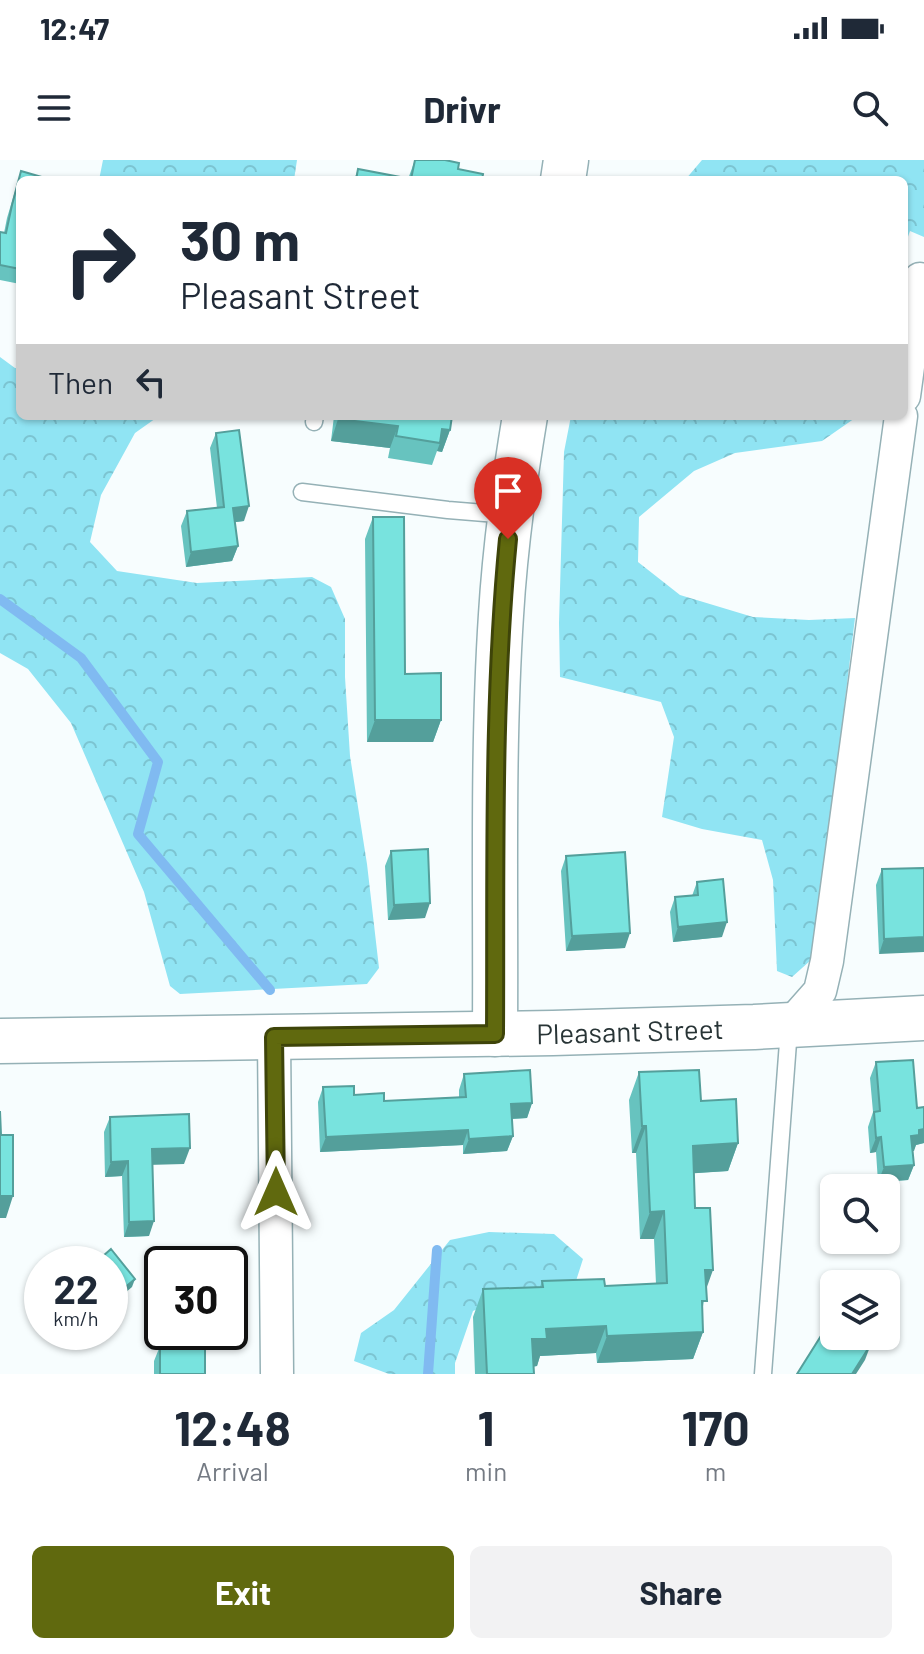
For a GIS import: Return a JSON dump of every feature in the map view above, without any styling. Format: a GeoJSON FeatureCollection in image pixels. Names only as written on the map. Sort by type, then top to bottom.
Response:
{"type":"FeatureCollection","features":[{"type":"Feature","properties":{"kind":"street"},"geometry":{"type":"LineString","coordinates":[[908,367],[920,279]]}},
{"type":"Feature","properties":{"kind":"street"},"geometry":{"type":"LineString","coordinates":[[495,1034],[497,702],[501,613],[524,420]]}},
{"type":"Feature","properties":{"kind":"street"},"geometry":{"type":"LineString","coordinates":[[790,1025],[820,991],[827,961],[900,420]]}},
{"type":"Feature","properties":{"kind":"street","name":"Pleasant Street"},"geometry":{"type":"LineString","coordinates":[[0,1041],[495,1034],[924,1018]]}},
{"type":"Feature","properties":{"kind":"street"},"geometry":{"type":"LineString","coordinates":[[274,1037],[277,1374]]}},
{"type":"Feature","properties":{"kind":"lane"},"geometry":{"type":"LineString","coordinates":[[302,492],[511,515]]}},
{"type":"Feature","properties":{"kind":"lane"},"geometry":{"type":"LineString","coordinates":[[763,1374],[790,1025]]}},
{"type":"Feature","properties":{"kind":"green space"},"geometry":{"type":"Polygon","coordinates":[[[103,160],[297,160],[295,176],[100,176],[103,160]]]}},
{"type":"Feature","properties":{"kind":"green space"},"geometry":{"type":"Polygon","coordinates":[[[702,160],[924,160],[924,237],[910,231],[908,237],[908,176],[688,176],[702,160]]]}},
{"type":"Feature","properties":{"kind":"green space"},"geometry":{"type":"Polygon","coordinates":[[[0,357],[16,368],[16,420],[153,420],[135,433],[101,495],[90,542],[117,571],[197,583],[312,577],[331,587],[345,619],[350,756],[379,968],[367,984],[180,994],[170,986],[144,892],[71,723],[28,669],[0,653],[0,357]]]}},
{"type":"Feature","properties":{"kind":"green space"},"geometry":{"type":"Polygon","coordinates":[[[570,420],[852,420],[822,441],[735,453],[694,471],[639,517],[638,562],[680,595],[753,617],[809,620],[855,618],[811,960],[792,977],[777,971],[773,880],[762,840],[702,829],[662,817],[674,737],[661,702],[560,677],[564,452],[570,420]]]}},
{"type":"Feature","properties":{"kind":"green space"},"geometry":{"type":"Polygon","coordinates":[[[489,1232],[554,1234],[583,1259],[575,1284],[503,1297],[473,1311],[455,1363],[455,1374],[389,1374],[354,1361],[361,1333],[394,1310],[450,1240],[489,1232]]]}},
{"type":"Feature","properties":{"kind":"building"},"geometry":{"type":"Polygon","coordinates":[[[415,160],[445,160],[459,163],[458,169],[483,174],[483,176],[412,176],[415,160]]]}},
{"type":"Feature","properties":{"kind":"building"},"geometry":{"type":"Polygon","coordinates":[[[358,169],[395,176],[357,176],[358,169]]]}},
{"type":"Feature","properties":{"kind":"building"},"geometry":{"type":"Polygon","coordinates":[[[21,171],[38,176],[20,176],[21,171]]]}},
{"type":"Feature","properties":{"kind":"building"},"geometry":{"type":"Polygon","coordinates":[[[16,190],[16,268],[0,265],[0,232],[6,233],[16,190]]]}},
{"type":"Feature","properties":{"kind":"building"},"geometry":{"type":"Polygon","coordinates":[[[347,420],[451,420],[450,430],[442,429],[440,443],[396,436],[398,426],[347,420]]]}},
{"type":"Feature","properties":{"kind":"building"},"geometry":{"type":"Polygon","coordinates":[[[239,430],[249,506],[233,508],[238,546],[191,552],[187,511],[224,507],[216,433],[239,430]]]}},
{"type":"Feature","properties":{"kind":"building"},"geometry":{"type":"Polygon","coordinates":[[[373,517],[404,517],[405,674],[441,673],[441,720],[375,720],[373,517]]]}},
{"type":"Feature","properties":{"kind":"building"},"geometry":{"type":"Polygon","coordinates":[[[428,849],[430,903],[394,905],[391,851],[428,849]]]}},
{"type":"Feature","properties":{"kind":"building"},"geometry":{"type":"Polygon","coordinates":[[[625,852],[630,933],[572,936],[566,856],[625,852]]]}},
{"type":"Feature","properties":{"kind":"building"},"geometry":{"type":"Polygon","coordinates":[[[924,868],[924,937],[884,939],[882,869],[924,868]]]}},
{"type":"Feature","properties":{"kind":"building"},"geometry":{"type":"Polygon","coordinates":[[[723,879],[727,922],[678,927],[675,897],[698,895],[697,882],[723,879]]]}},
{"type":"Feature","properties":{"kind":"building"},"geometry":{"type":"Polygon","coordinates":[[[913,1060],[917,1108],[924,1107],[924,1129],[919,1130],[919,1135],[911,1136],[914,1165],[884,1167],[881,1137],[876,1138],[874,1112],[880,1111],[876,1062],[913,1060]]]}},
{"type":"Feature","properties":{"kind":"building"},"geometry":{"type":"Polygon","coordinates":[[[530,1070],[532,1103],[511,1104],[513,1136],[469,1139],[468,1130],[326,1137],[323,1087],[354,1086],[354,1095],[384,1093],[384,1101],[466,1097],[464,1074],[530,1070]]]}},
{"type":"Feature","properties":{"kind":"building"},"geometry":{"type":"Polygon","coordinates":[[[699,1070],[701,1101],[736,1099],[738,1143],[693,1146],[695,1208],[710,1208],[713,1270],[705,1270],[707,1301],[702,1301],[703,1332],[607,1336],[606,1326],[546,1329],[547,1339],[532,1339],[534,1374],[487,1374],[483,1289],[543,1287],[542,1281],[604,1279],[605,1286],[667,1283],[664,1211],[650,1212],[646,1126],[642,1126],[639,1072],[699,1070]]]}},
{"type":"Feature","properties":{"kind":"building"},"geometry":{"type":"Polygon","coordinates":[[[0,1111],[1,1135],[13,1135],[13,1196],[0,1196],[0,1111]]]}},
{"type":"Feature","properties":{"kind":"building"},"geometry":{"type":"Polygon","coordinates":[[[189,1114],[190,1148],[152,1149],[154,1221],[129,1222],[128,1161],[111,1162],[110,1117],[189,1114]]]}},
{"type":"Feature","properties":{"kind":"building"},"geometry":{"type":"Polygon","coordinates":[[[128,1270],[135,1279],[128,1285],[128,1270]]]}},
{"type":"Feature","properties":{"kind":"building"},"geometry":{"type":"Polygon","coordinates":[[[820,1337],[820,1350],[867,1350],[852,1374],[797,1374],[820,1337]]]}},
{"type":"Feature","properties":{"kind":"building"},"geometry":{"type":"Polygon","coordinates":[[[160,1350],[205,1350],[205,1374],[160,1374],[160,1350]]]}},
{"type":"Feature","properties":{"kind":"waterway"},"geometry":{"type":"LineString","coordinates":[[0,599],[81,658],[158,762],[138,834],[270,990]]}},
{"type":"Feature","properties":{"kind":"waterway"},"geometry":{"type":"LineString","coordinates":[[428,1374],[437,1250]]}},
{"type":"Feature","properties":{"kind":"route"},"geometry":{"type":"LineString","coordinates":[[276,1192],[274,1037],[495,1034],[497,702],[508,539]]}}]}
